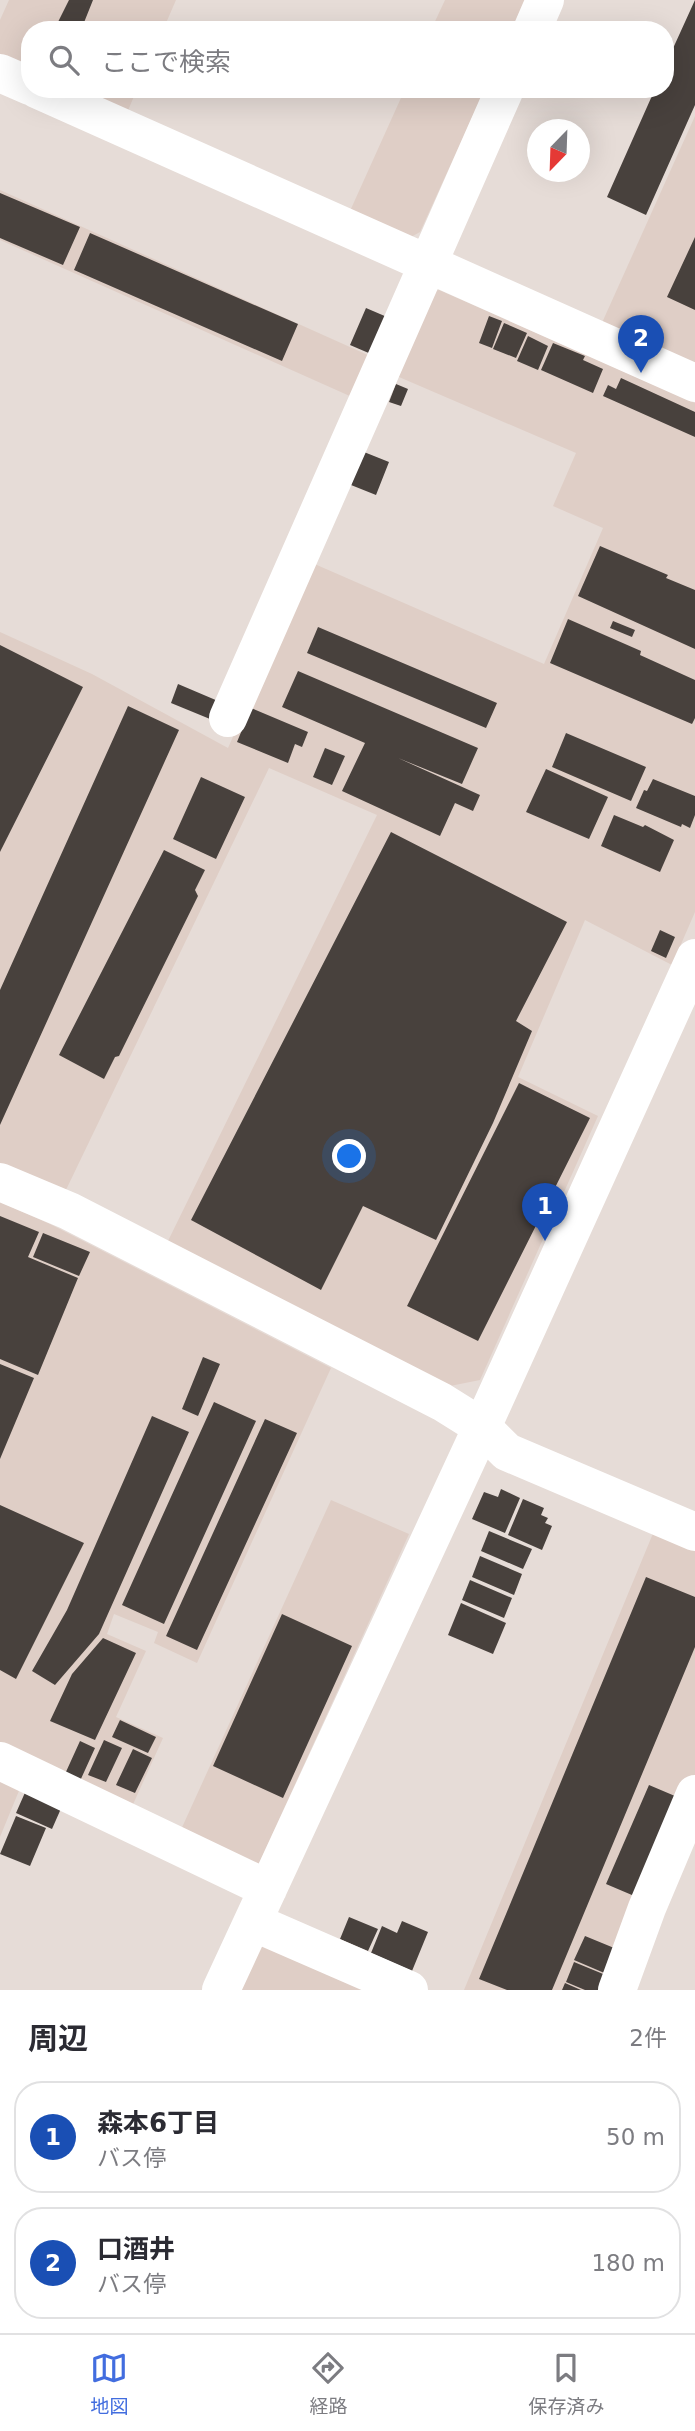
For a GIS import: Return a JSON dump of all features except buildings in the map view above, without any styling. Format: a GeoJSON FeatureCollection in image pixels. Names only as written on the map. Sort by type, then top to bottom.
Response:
{"type":"FeatureCollection","features":[{"type":"Feature","properties":{"kind":"street"},"geometry":{"type":"LineString","coordinates":[[536,21],[545,0]]}},
{"type":"Feature","properties":{"kind":"street"},"geometry":{"type":"LineString","coordinates":[[0,73],[21,82]]}},
{"type":"Feature","properties":{"kind":"street"},"geometry":{"type":"LineString","coordinates":[[56,98],[695,383]]}},
{"type":"Feature","properties":{"kind":"street"},"geometry":{"type":"LineString","coordinates":[[228,718],[501,98]]}},
{"type":"Feature","properties":{"kind":"street"},"geometry":{"type":"LineString","coordinates":[[221,1990],[482,1427],[687,997],[695,958]]}},
{"type":"Feature","properties":{"kind":"street"},"geometry":{"type":"LineString","coordinates":[[0,1182],[106,1230],[442,1402],[482,1427],[508,1452],[695,1532]]}},
{"type":"Feature","properties":{"kind":"street"},"geometry":{"type":"LineString","coordinates":[[0,1761],[409,1990]]}},
{"type":"Feature","properties":{"kind":"street"},"geometry":{"type":"LineString","coordinates":[[617,1990],[647,1908],[695,1794]]}},
{"type":"Feature","properties":{"kind":"shaded area"},"geometry":{"type":"Polygon","coordinates":[[[9,0],[176,0],[167,21],[21,21],[21,65],[0,56],[0,20],[9,0]]]}},
{"type":"Feature","properties":{"kind":"shaded area"},"geometry":{"type":"Polygon","coordinates":[[[445,0],[526,0],[516,21],[435,21],[445,0]]]}},
{"type":"Feature","properties":{"kind":"shaded area"},"geometry":{"type":"Polygon","coordinates":[[[94,98],[133,98],[127,113],[94,98]]]}},
{"type":"Feature","properties":{"kind":"shaded area"},"geometry":{"type":"Polygon","coordinates":[[[401,98],[481,98],[420,232],[411,237],[350,211],[401,98]]]}},
{"type":"Feature","properties":{"kind":"shaded area"},"geometry":{"type":"Polygon","coordinates":[[[695,116],[695,367],[601,325],[695,116]]]}},
{"type":"Feature","properties":{"kind":"shaded area"},"geometry":{"type":"Polygon","coordinates":[[[0,190],[370,356],[352,397],[0,240],[0,190]]]}},
{"type":"Feature","properties":{"kind":"shaded area"},"geometry":{"type":"Polygon","coordinates":[[[439,290],[695,403],[695,912],[672,965],[585,920],[518,1077],[598,1116],[480,1380],[450,1386],[166,1245],[377,815],[269,768],[64,1194],[0,1166],[0,632],[92,674],[228,748],[310,562],[544,664],[603,528],[553,506],[576,453],[392,374],[427,293],[439,290]]]}},
{"type":"Feature","properties":{"kind":"shaded area"},"geometry":{"type":"Polygon","coordinates":[[[0,1202],[50,1224],[331,1368],[197,1663],[154,1643],[158,1632],[114,1614],[107,1634],[146,1651],[116,1717],[163,1738],[130,1811],[0,1747],[0,1202]]]}},
{"type":"Feature","properties":{"kind":"shaded area"},"geometry":{"type":"Polygon","coordinates":[[[331,1500],[409,1534],[256,1870],[179,1834],[331,1500]]]}},
{"type":"Feature","properties":{"kind":"shaded area"},"geometry":{"type":"Polygon","coordinates":[[[654,1531],[695,1549],[695,1778],[608,1990],[464,1990],[654,1531]]]}},
{"type":"Feature","properties":{"kind":"shaded area"},"geometry":{"type":"Polygon","coordinates":[[[0,1770],[23,1781],[0,1837],[0,1770]]]}},
{"type":"Feature","properties":{"kind":"shaded area"},"geometry":{"type":"Polygon","coordinates":[[[258,1940],[391,1990],[235,1990],[258,1940]]]}},
{"type":"Feature","properties":{"kind":"place","name":"口酒井"},"geometry":{"type":"Point","coordinates":[641,373]}},
{"type":"Feature","properties":{"kind":"place","name":"森本6丁目"},"geometry":{"type":"Point","coordinates":[545,1241]}}]}
